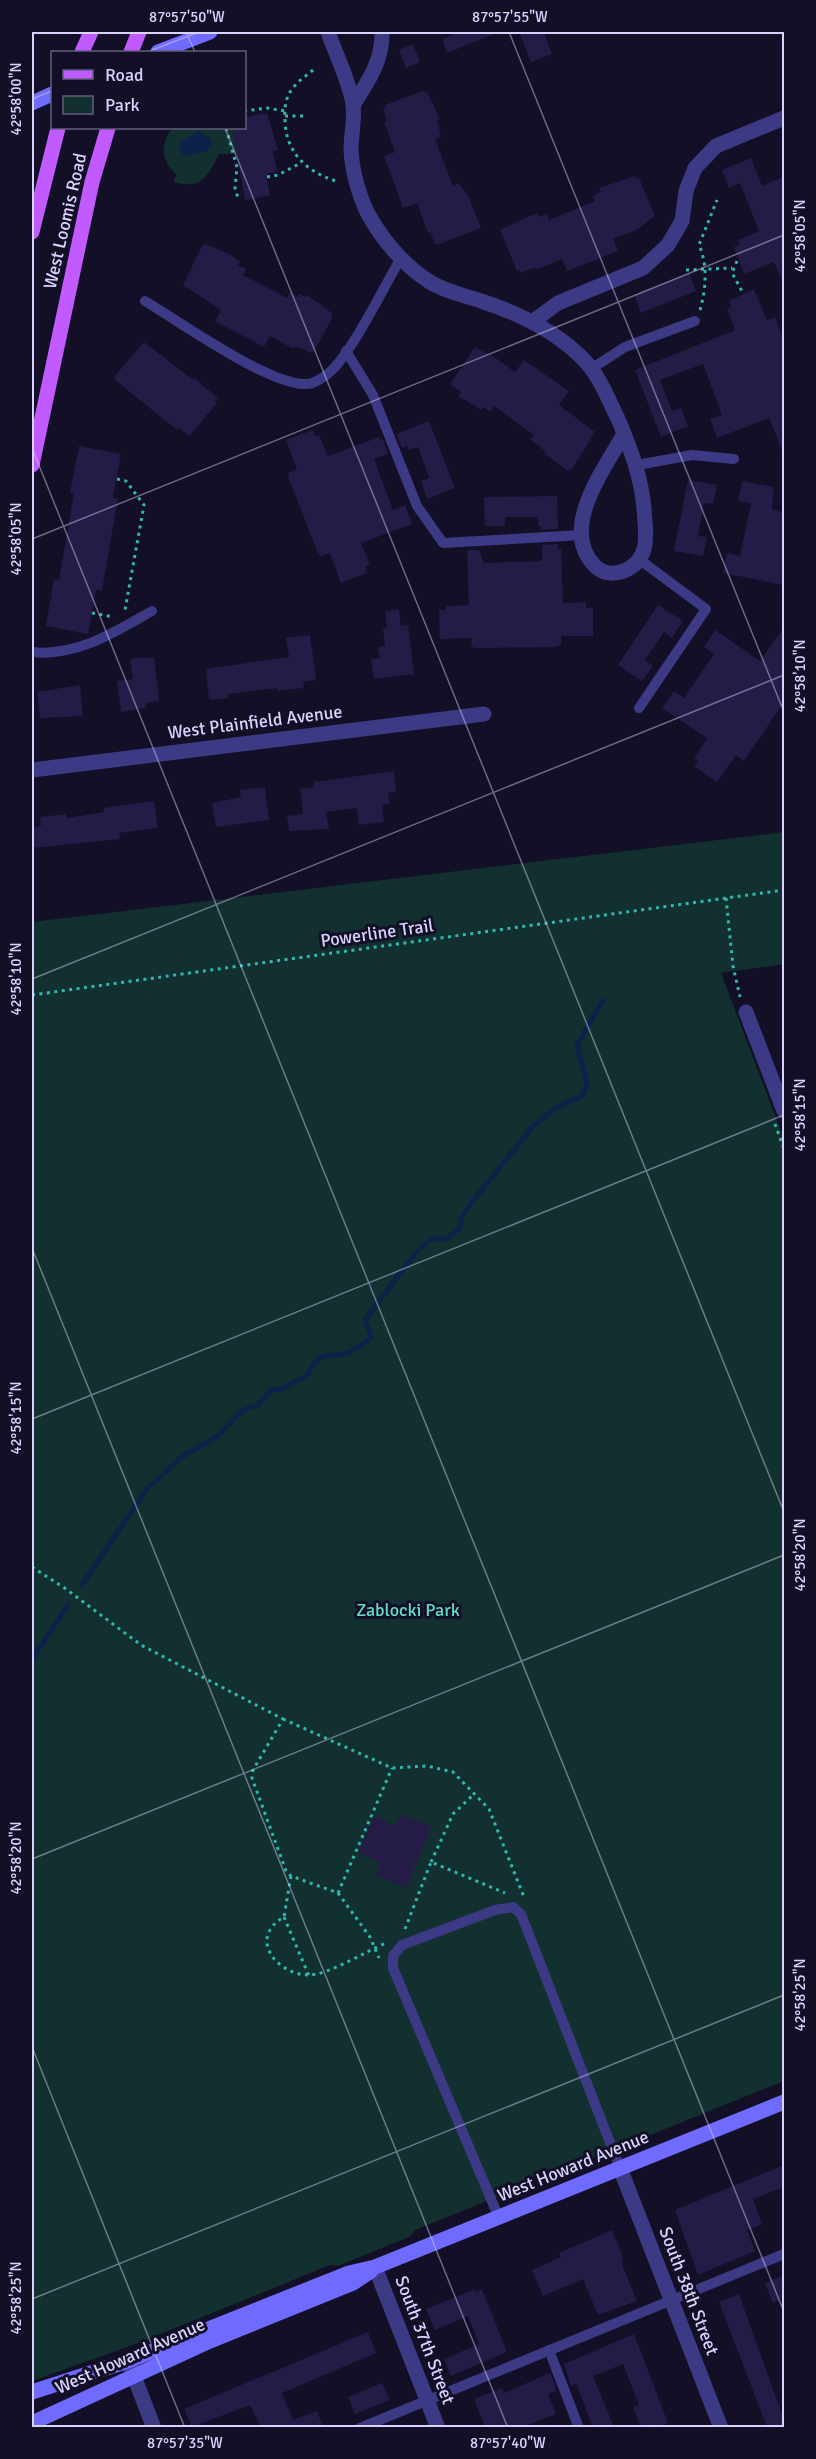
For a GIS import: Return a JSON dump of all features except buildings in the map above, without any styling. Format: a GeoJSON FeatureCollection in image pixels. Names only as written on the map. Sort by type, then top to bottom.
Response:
{"type":"FeatureCollection","features":[{"type":"Feature","properties":{"kind":"main road"},"geometry":{"type":"LineString","coordinates":[[82,51],[91,32]]}},
{"type":"Feature","properties":{"kind":"main road"},"geometry":{"type":"LineString","coordinates":[[131,51],[139,32]]}},
{"type":"Feature","properties":{"kind":"main road","name":"West Loomis Road"},"geometry":{"type":"LineString","coordinates":[[32,232],[58,129]]}},
{"type":"Feature","properties":{"kind":"main road","name":"West Loomis Road"},"geometry":{"type":"LineString","coordinates":[[32,465],[92,182],[108,129]]}},
{"type":"Feature","properties":{"kind":"street"},"geometry":{"type":"LineString","coordinates":[[161,51],[210,32]]}},
{"type":"Feature","properties":{"kind":"street"},"geometry":{"type":"LineString","coordinates":[[328,32],[353,105],[351,151],[356,178],[371,219],[401,258],[429,281],[447,290],[505,309],[556,337],[591,369],[603,385],[624,434],[637,465],[642,490],[646,544],[640,560],[628,569],[614,574],[601,571],[591,561],[582,535],[583,511],[592,489],[624,434]]}},
{"type":"Feature","properties":{"kind":"street"},"geometry":{"type":"LineString","coordinates":[[353,105],[375,70],[382,45],[382,32]]}},
{"type":"Feature","properties":{"kind":"street"},"geometry":{"type":"LineString","coordinates":[[32,103],[51,94]]}},
{"type":"Feature","properties":{"kind":"street"},"geometry":{"type":"LineString","coordinates":[[532,322],[558,303],[643,268],[668,244],[682,220],[686,191],[695,168],[716,146],[784,118]]}},
{"type":"Feature","properties":{"kind":"street","name":"West Plainfield Avenue"},"geometry":{"type":"LineString","coordinates":[[32,770],[484,714]]}},
{"type":"Feature","properties":{"kind":"street"},"geometry":{"type":"LineString","coordinates":[[747,1012],[784,1111]]}},
{"type":"Feature","properties":{"kind":"street","name":"West Howard Avenue"},"geometry":{"type":"LineString","coordinates":[[32,2423],[131,2368],[349,2272],[375,2267],[784,2102]]}},
{"type":"Feature","properties":{"kind":"street","name":"South 38th Street"},"geometry":{"type":"LineString","coordinates":[[620,2168],[721,2427]]}},
{"type":"Feature","properties":{"kind":"street","name":"South 37th Street"},"geometry":{"type":"LineString","coordinates":[[375,2267],[438,2427]]}},
{"type":"Feature","properties":{"kind":"street"},"geometry":{"type":"LineString","coordinates":[[131,2368],[154,2427]]}},
{"type":"Feature","properties":{"kind":"street","name":"West Howard Avenue"},"geometry":{"type":"LineString","coordinates":[[32,2392],[131,2368]]}},
{"type":"Feature","properties":{"kind":"lane"},"geometry":{"type":"LineString","coordinates":[[145,301],[250,366],[297,384],[310,384],[330,372],[346,351],[401,258]]}},
{"type":"Feature","properties":{"kind":"lane"},"geometry":{"type":"LineString","coordinates":[[591,369],[625,347],[695,321]]}},
{"type":"Feature","properties":{"kind":"lane"},"geometry":{"type":"LineString","coordinates":[[346,351],[373,395],[417,506],[443,543],[582,535]]}},
{"type":"Feature","properties":{"kind":"lane"},"geometry":{"type":"LineString","coordinates":[[637,465],[692,455],[734,459]]}},
{"type":"Feature","properties":{"kind":"lane"},"geometry":{"type":"LineString","coordinates":[[639,708],[706,609],[640,560]]}},
{"type":"Feature","properties":{"kind":"lane"},"geometry":{"type":"LineString","coordinates":[[32,652],[47,654],[76,648],[111,635],[152,611]]}},
{"type":"Feature","properties":{"kind":"lane"},"geometry":{"type":"LineString","coordinates":[[499,2218],[393,1968],[393,1956],[402,1945],[495,1910],[513,1907],[521,1914],[620,2168]]}},
{"type":"Feature","properties":{"kind":"lane"},"geometry":{"type":"LineString","coordinates":[[360,2427],[784,2254]]}},
{"type":"Feature","properties":{"kind":"lane"},"geometry":{"type":"LineString","coordinates":[[549,2350],[579,2427]]}},
{"type":"Feature","properties":{"kind":"path"},"geometry":{"type":"LineString","coordinates":[[313,70],[292,89],[285,111],[287,139],[302,163],[312,171],[336,181]]}},
{"type":"Feature","properties":{"kind":"path"},"geometry":{"type":"LineString","coordinates":[[246,111],[267,108],[285,111]]}},
{"type":"Feature","properties":{"kind":"path"},"geometry":{"type":"LineString","coordinates":[[285,117],[307,116]]}},
{"type":"Feature","properties":{"kind":"path"},"geometry":{"type":"LineString","coordinates":[[226,129],[237,167],[235,188],[238,198]]}},
{"type":"Feature","properties":{"kind":"path"},"geometry":{"type":"LineString","coordinates":[[267,177],[278,175],[302,163]]}},
{"type":"Feature","properties":{"kind":"path"},"geometry":{"type":"LineString","coordinates":[[695,321],[703,299],[705,270],[699,245],[717,200]]}},
{"type":"Feature","properties":{"kind":"path"},"geometry":{"type":"LineString","coordinates":[[732,268],[737,261]]}},
{"type":"Feature","properties":{"kind":"path"},"geometry":{"type":"LineString","coordinates":[[686,270],[732,268]]}},
{"type":"Feature","properties":{"kind":"path"},"geometry":{"type":"LineString","coordinates":[[732,268],[743,293]]}},
{"type":"Feature","properties":{"kind":"path"},"geometry":{"type":"LineString","coordinates":[[92,613],[123,619],[144,505],[126,481],[117,479]]}},
{"type":"Feature","properties":{"kind":"path","name":"Powerline Trail"},"geometry":{"type":"LineString","coordinates":[[32,994],[784,890]]}},
{"type":"Feature","properties":{"kind":"path"},"geometry":{"type":"LineString","coordinates":[[726,898],[733,966],[747,1012]]}},
{"type":"Feature","properties":{"kind":"path"},"geometry":{"type":"LineString","coordinates":[[32,1567],[66,1589],[141,1645],[283,1719],[392,1768],[427,1766],[453,1772],[489,1809],[525,1899]]}},
{"type":"Feature","properties":{"kind":"path"},"geometry":{"type":"LineString","coordinates":[[283,1719],[253,1770],[252,1778],[286,1871],[291,1876],[338,1893],[375,1947],[383,1969]]}},
{"type":"Feature","properties":{"kind":"path"},"geometry":{"type":"LineString","coordinates":[[338,1893],[392,1768]]}},
{"type":"Feature","properties":{"kind":"path"},"geometry":{"type":"LineString","coordinates":[[413,1932],[402,1936],[453,1814],[473,1795]]}},
{"type":"Feature","properties":{"kind":"path"},"geometry":{"type":"LineString","coordinates":[[431,1862],[507,1894]]}},
{"type":"Feature","properties":{"kind":"path"},"geometry":{"type":"LineString","coordinates":[[291,1876],[284,1917],[309,1976]]}},
{"type":"Feature","properties":{"kind":"path"},"geometry":{"type":"LineString","coordinates":[[496,1898],[521,1888]]}},
{"type":"Feature","properties":{"kind":"path"},"geometry":{"type":"LineString","coordinates":[[284,1917],[271,1925],[266,1937],[267,1949],[278,1962],[296,1973],[309,1976],[366,1955],[375,1947],[393,1940]]}},
{"type":"Feature","properties":{"kind":"green space"},"geometry":{"type":"Polygon","coordinates":[[[171,129],[233,129],[237,154],[219,154],[207,175],[197,183],[173,182],[177,175],[168,164],[164,153],[171,129]]]}},
{"type":"Feature","properties":{"kind":"green space","name":"Zablocki Park"},"geometry":{"type":"Polygon","coordinates":[[[784,832],[784,964],[721,973],[784,1139],[784,2081],[415,2230],[411,2236],[338,2266],[330,2265],[141,2342],[32,2381],[32,922],[784,832]]]}},
{"type":"Feature","properties":{"kind":"water"},"geometry":{"type":"Polygon","coordinates":[[[198,131],[210,138],[212,146],[206,152],[184,156],[179,149],[180,142],[198,131]]]}},
{"type":"Feature","properties":{"kind":"waterway"},"geometry":{"type":"LineString","coordinates":[[82,1585],[147,1489],[183,1456],[218,1436],[241,1411],[258,1405],[271,1390],[282,1389],[308,1375],[320,1358],[350,1352],[372,1338],[365,1320],[414,1255],[430,1239],[446,1239],[459,1229],[462,1217],[472,1202],[533,1126],[557,1107],[582,1096],[587,1085],[577,1045],[603,1000]]}},
{"type":"Feature","properties":{"kind":"waterway"},"geometry":{"type":"LineString","coordinates":[[32,1659],[68,1605]]}}]}
